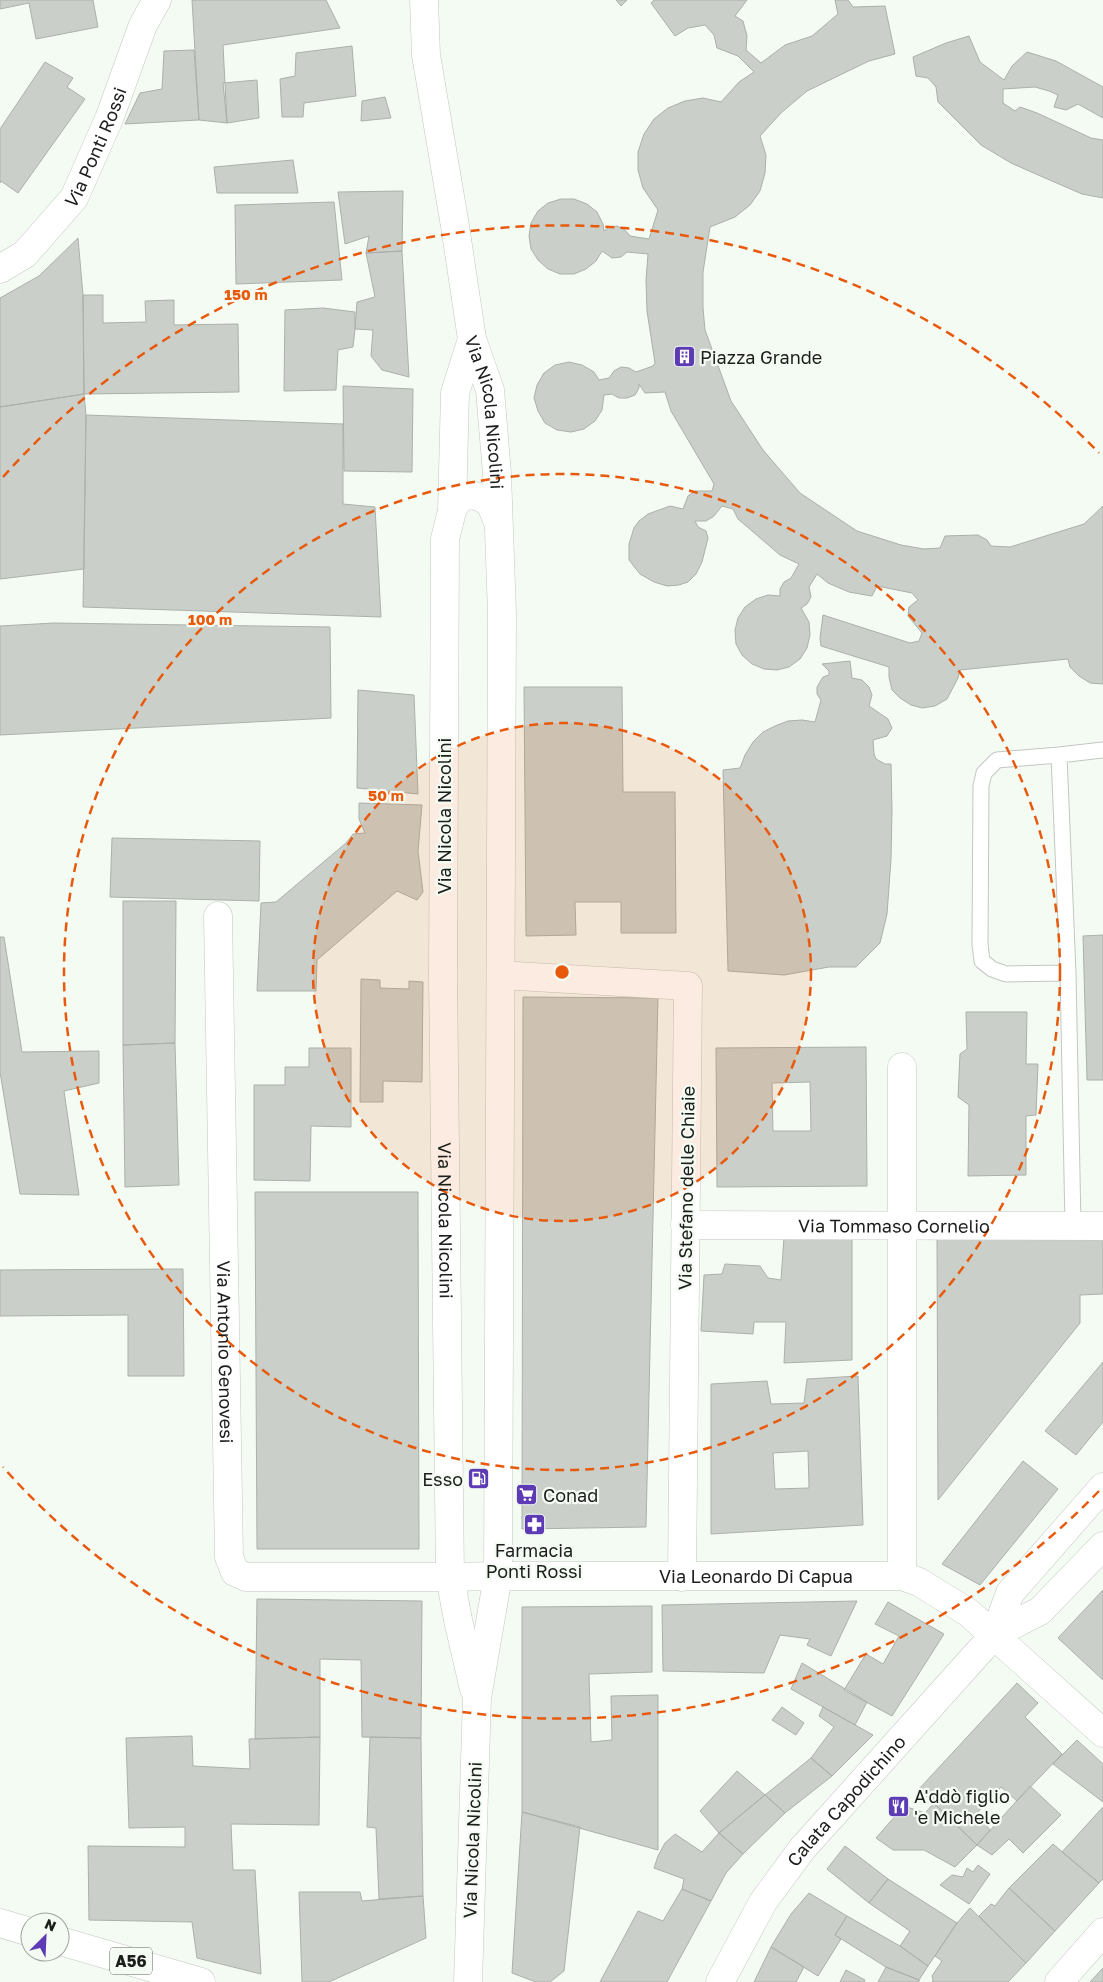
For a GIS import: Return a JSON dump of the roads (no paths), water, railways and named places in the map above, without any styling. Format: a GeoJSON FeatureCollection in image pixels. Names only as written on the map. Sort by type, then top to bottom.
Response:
{"type":"FeatureCollection","features":[{"type":"Feature","properties":{"kind":"main road","name":"Via Ponti Rossi"},"geometry":{"type":"LineString","coordinates":[[0,269],[25,254],[74,198],[109,119],[143,24],[157,0]]}},
{"type":"Feature","properties":{"kind":"main road"},"geometry":{"type":"LineString","coordinates":[[424,0],[426,55],[472,339]]}},
{"type":"Feature","properties":{"kind":"main road","name":"Via Nicola Nicolini"},"geometry":{"type":"LineString","coordinates":[[472,339],[455,392],[452,512],[445,539],[443,951],[450,1577],[458,1620],[477,1698]]}},
{"type":"Feature","properties":{"kind":"main road","name":"Via Nicola Nicolini"},"geometry":{"type":"LineString","coordinates":[[463,1981],[477,1698],[498,1576],[502,614],[497,474],[490,390],[472,339]]}},
{"type":"Feature","properties":{"kind":"main road"},"geometry":{"type":"LineString","coordinates":[[452,512],[458,501],[467,496],[476,496],[486,500],[492,507],[498,522]]}},
{"type":"Feature","properties":{"kind":"main road","name":"Via Antonio Genovesi"},"geometry":{"type":"LineString","coordinates":[[218,916],[229,1557],[235,1572],[246,1577],[498,1576]]}},
{"type":"Feature","properties":{"kind":"main road","name":"Via Stefano delle Chiaie"},"geometry":{"type":"LineString","coordinates":[[501,975],[688,986],[682,1576]]}},
{"type":"Feature","properties":{"kind":"main road"},"geometry":{"type":"LineString","coordinates":[[902,1067],[902,1576]]}},
{"type":"Feature","properties":{"kind":"main road","name":"Via Tommaso Cornelio"},"geometry":{"type":"LineString","coordinates":[[685,1225],[1103,1226]]}},
{"type":"Feature","properties":{"kind":"main road","name":"Calata Capodichino"},"geometry":{"type":"LineString","coordinates":[[995,1634],[1010,1593],[1103,1487]]}},
{"type":"Feature","properties":{"kind":"main road","name":"Calata Capodichino"},"geometry":{"type":"LineString","coordinates":[[720,1982],[763,1902],[802,1849],[995,1634],[1040,1611],[1103,1546]]}},
{"type":"Feature","properties":{"kind":"main road","name":"Via Leonardo Di Capua"},"geometry":{"type":"LineString","coordinates":[[498,1576],[902,1576],[919,1582],[970,1613],[1103,1733]]}},
{"type":"Feature","properties":{"kind":"main road"},"geometry":{"type":"LineString","coordinates":[[0,1923],[20,1929]]}},
{"type":"Feature","properties":{"kind":"main road"},"geometry":{"type":"LineString","coordinates":[[1059,1982],[1103,1932]]}},
{"type":"Feature","properties":{"kind":"main road","name":"A56"},"geometry":{"type":"LineString","coordinates":[[70,1944],[201,1982]]}},
{"type":"Feature","properties":{"kind":"lane"},"geometry":{"type":"LineString","coordinates":[[1068,973],[1006,974],[992,969],[982,961],[980,944],[981,786],[984,773],[997,760],[1060,756],[1103,750]]}},
{"type":"Feature","properties":{"kind":"lane"},"geometry":{"type":"LineString","coordinates":[[1060,756],[1068,973],[1073,1225]]}},
{"type":"Feature","properties":{"kind":"place","name":"Piazza Grande"},"geometry":{"type":"Point","coordinates":[684,357]}},
{"type":"Feature","properties":{"kind":"place","name":"Esso"},"geometry":{"type":"Point","coordinates":[479,1479]}},
{"type":"Feature","properties":{"kind":"place","name":"Conad"},"geometry":{"type":"Point","coordinates":[527,1495]}},
{"type":"Feature","properties":{"kind":"place","name":"Farmacia Ponti Rossi"},"geometry":{"type":"Point","coordinates":[534,1525]}},
{"type":"Feature","properties":{"kind":"place","name":"A'ddò figlio 'e Michele"},"geometry":{"type":"Point","coordinates":[898,1806]}}]}
